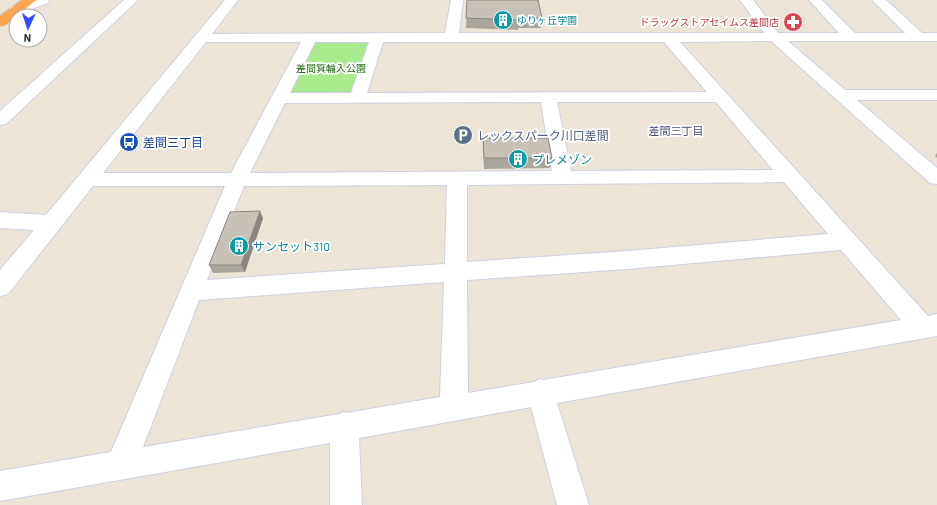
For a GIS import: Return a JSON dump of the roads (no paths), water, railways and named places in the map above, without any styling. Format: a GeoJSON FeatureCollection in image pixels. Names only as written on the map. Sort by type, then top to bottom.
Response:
{"type":"FeatureCollection","features":[{"type":"Feature","properties":{"kind":"highway"},"geometry":{"type":"LineString","coordinates":[[19,8],[30,0]]}},
{"type":"Feature","properties":{"kind":"street"},"geometry":{"type":"LineString","coordinates":[[21,8],[43,0]]}},
{"type":"Feature","properties":{"kind":"street"},"geometry":{"type":"LineString","coordinates":[[0,120],[132,0]]}},
{"type":"Feature","properties":{"kind":"street"},"geometry":{"type":"LineString","coordinates":[[0,288],[232,0]]}},
{"type":"Feature","properties":{"kind":"street"},"geometry":{"type":"LineString","coordinates":[[451,38],[457,0]]}},
{"type":"Feature","properties":{"kind":"street"},"geometry":{"type":"LineString","coordinates":[[746,0],[774,37],[937,178]]}},
{"type":"Feature","properties":{"kind":"street"},"geometry":{"type":"LineString","coordinates":[[815,0],[851,37]]}},
{"type":"Feature","properties":{"kind":"street"},"geometry":{"type":"LineString","coordinates":[[878,0],[918,37]]}},
{"type":"Feature","properties":{"kind":"street"},"geometry":{"type":"LineString","coordinates":[[668,37],[847,241],[930,326]]}},
{"type":"Feature","properties":{"kind":"street"},"geometry":{"type":"LineString","coordinates":[[201,38],[937,37]]}},
{"type":"Feature","properties":{"kind":"street"},"geometry":{"type":"LineString","coordinates":[[121,465],[237,180],[310,38]]}},
{"type":"Feature","properties":{"kind":"street"},"geometry":{"type":"LineString","coordinates":[[358,97],[377,38]]}},
{"type":"Feature","properties":{"kind":"street"},"geometry":{"type":"LineString","coordinates":[[841,95],[937,95]]}},
{"type":"Feature","properties":{"kind":"street"},"geometry":{"type":"LineString","coordinates":[[548,97],[563,178]]}},
{"type":"Feature","properties":{"kind":"street"},"geometry":{"type":"LineString","coordinates":[[279,98],[721,97]]}},
{"type":"Feature","properties":{"kind":"street"},"geometry":{"type":"LineString","coordinates":[[87,179],[237,180],[790,176]]}},
{"type":"Feature","properties":{"kind":"street"},"geometry":{"type":"LineString","coordinates":[[454,407],[457,178]]}},
{"type":"Feature","properties":{"kind":"street"},"geometry":{"type":"LineString","coordinates":[[0,220],[52,223]]}},
{"type":"Feature","properties":{"kind":"street"},"geometry":{"type":"LineString","coordinates":[[191,291],[847,241]]}},
{"type":"Feature","properties":{"kind":"street"},"geometry":{"type":"LineString","coordinates":[[0,486],[930,326]]}},
{"type":"Feature","properties":{"kind":"street"},"geometry":{"type":"LineString","coordinates":[[540,392],[573,505]]}},
{"type":"Feature","properties":{"kind":"street"},"geometry":{"type":"LineString","coordinates":[[344,426],[346,505]]}},
{"type":"Feature","properties":{"kind":"place","name":"ゆりヶ丘学園"},"geometry":{"type":"Point","coordinates":[503,20]}},
{"type":"Feature","properties":{"kind":"place","name":"ドラッグストアセイムス差間店"},"geometry":{"type":"Point","coordinates":[793,22]}},
{"type":"Feature","properties":{"kind":"place","name":"レックスパーク川口差間"},"geometry":{"type":"Point","coordinates":[463,135]}},
{"type":"Feature","properties":{"kind":"place","name":"差間三丁目"},"geometry":{"type":"Point","coordinates":[129,142]}},
{"type":"Feature","properties":{"kind":"place","name":"プレメゾン"},"geometry":{"type":"Point","coordinates":[518,159]}},
{"type":"Feature","properties":{"kind":"place","name":"サンセット310"},"geometry":{"type":"Point","coordinates":[239,246]}},
{"type":"Feature","properties":{"kind":"district","name":"差間三丁目"},"geometry":{"type":"Point","coordinates":[676,130]}},
{"type":"Feature","properties":{"kind":"park label","name":"差間箕輪入公園"},"geometry":{"type":"Point","coordinates":[331,68]}}]}
